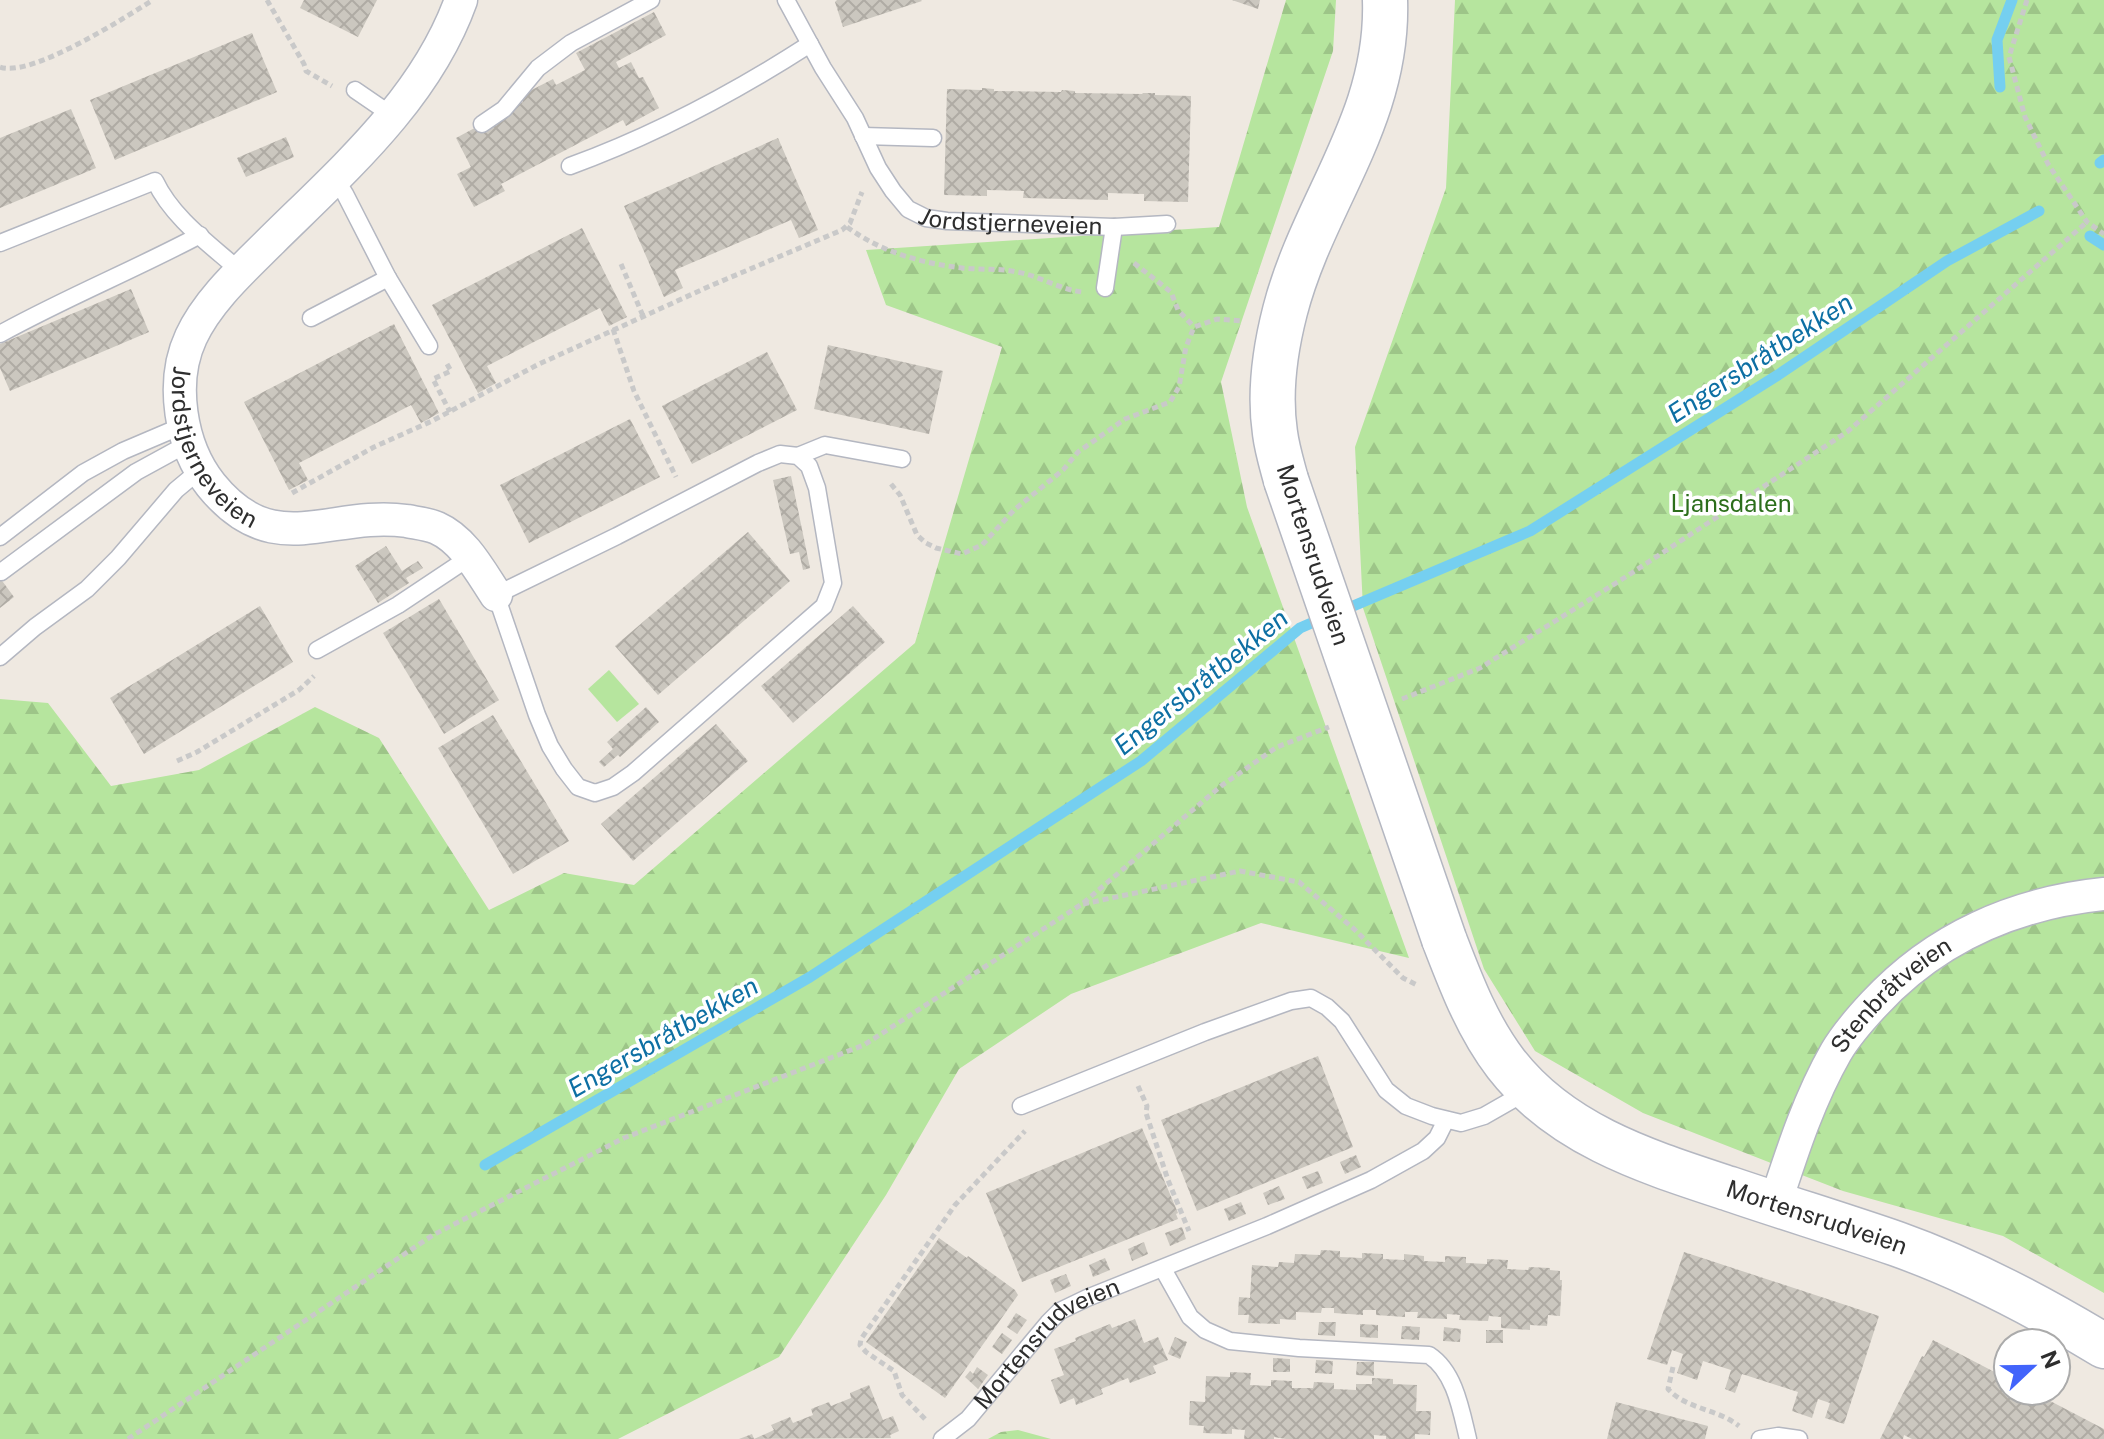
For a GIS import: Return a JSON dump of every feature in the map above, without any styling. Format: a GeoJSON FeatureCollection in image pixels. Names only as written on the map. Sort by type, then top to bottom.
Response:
{"type":"FeatureCollection","features":[{"type":"Feature","properties":{"kind":"street","name":"Jordstjerneveien"},"geometry":{"type":"LineString","coordinates":[[461,0],[441,45],[393,116],[208,310],[182,357],[179,385],[191,446],[222,498],[241,513],[261,524],[280,529],[365,520],[408,521],[437,528],[455,540],[470,557],[496,595]]}},
{"type":"Feature","properties":{"kind":"street","name":"Mortensrudveien"},"geometry":{"type":"LineString","coordinates":[[1385,0],[1384,44],[1366,118],[1297,272],[1284,312],[1277,354],[1273,409],[1275,434],[1286,480],[1467,999],[1492,1045],[1508,1066],[1530,1090],[1569,1123],[1618,1149],[1662,1167],[1897,1244],[1971,1273],[2104,1346]]}},
{"type":"Feature","properties":{"kind":"street","name":"Stenbråtveien"},"geometry":{"type":"LineString","coordinates":[[1775,1204],[1808,1109],[1838,1049],[1859,1020],[1902,976],[1931,953],[2003,916],[2044,903],[2104,894]]}},
{"type":"Feature","properties":{"kind":"lane"},"geometry":{"type":"LineString","coordinates":[[482,124],[504,109],[538,68],[571,43],[651,0]]}},
{"type":"Feature","properties":{"kind":"lane","name":"Jordstjerneveien"},"geometry":{"type":"LineString","coordinates":[[786,0],[855,118],[878,168],[908,209],[926,218],[947,221],[1114,227],[1167,224]]}},
{"type":"Feature","properties":{"kind":"lane"},"geometry":{"type":"LineString","coordinates":[[570,166],[665,126],[769,71],[810,44]]}},
{"type":"Feature","properties":{"kind":"lane"},"geometry":{"type":"LineString","coordinates":[[355,90],[393,116]]}},
{"type":"Feature","properties":{"kind":"lane"},"geometry":{"type":"LineString","coordinates":[[863,136],[933,138]]}},
{"type":"Feature","properties":{"kind":"lane"},"geometry":{"type":"LineString","coordinates":[[335,178],[388,278],[429,346]]}},
{"type":"Feature","properties":{"kind":"lane"},"geometry":{"type":"LineString","coordinates":[[0,243],[155,181],[163,198],[241,272]]}},
{"type":"Feature","properties":{"kind":"lane"},"geometry":{"type":"LineString","coordinates":[[1105,288],[1114,227]]}},
{"type":"Feature","properties":{"kind":"lane"},"geometry":{"type":"LineString","coordinates":[[0,334],[51,306],[200,235]]}},
{"type":"Feature","properties":{"kind":"lane"},"geometry":{"type":"LineString","coordinates":[[311,318],[388,278]]}},
{"type":"Feature","properties":{"kind":"lane"},"geometry":{"type":"LineString","coordinates":[[496,595],[780,454],[798,456],[825,445],[902,459]]}},
{"type":"Feature","properties":{"kind":"lane"},"geometry":{"type":"LineString","coordinates":[[0,537],[83,473],[123,451],[191,446]]}},
{"type":"Feature","properties":{"kind":"lane"},"geometry":{"type":"LineString","coordinates":[[1,572],[136,472],[191,446]]}},
{"type":"Feature","properties":{"kind":"lane"},"geometry":{"type":"LineString","coordinates":[[0,657],[87,589],[118,558],[176,490],[191,446]]}},
{"type":"Feature","properties":{"kind":"lane","name":"Jordstjerneveien"},"geometry":{"type":"LineString","coordinates":[[496,595],[537,715],[564,769],[578,787],[595,793],[613,787],[824,606],[833,583],[817,488],[809,466],[798,456]]}},
{"type":"Feature","properties":{"kind":"lane"},"geometry":{"type":"LineString","coordinates":[[317,650],[398,605],[470,557]]}},
{"type":"Feature","properties":{"kind":"lane"},"geometry":{"type":"LineString","coordinates":[[1021,1106],[1291,1001],[1311,998],[1342,1021],[1386,1090],[1406,1106],[1461,1123],[1484,1116],[1530,1090]]}},
{"type":"Feature","properties":{"kind":"lane","name":"Mortensrudveien"},"geometry":{"type":"LineString","coordinates":[[942,1439],[968,1419],[1060,1311],[1371,1180],[1423,1151],[1437,1138],[1446,1120]]}},
{"type":"Feature","properties":{"kind":"lane"},"geometry":{"type":"LineString","coordinates":[[1163,1269],[1190,1317],[1205,1330],[1230,1341],[1429,1355],[1446,1370],[1468,1439]]}},
{"type":"Feature","properties":{"kind":"lane"},"geometry":{"type":"LineString","coordinates":[[1760,1439],[1778,1436],[1799,1439]]}},
{"type":"Feature","properties":{"kind":"path"},"geometry":{"type":"LineString","coordinates":[[0,67],[9,70],[54,56],[153,0]]}},
{"type":"Feature","properties":{"kind":"path"},"geometry":{"type":"LineString","coordinates":[[267,0],[306,71]]}},
{"type":"Feature","properties":{"kind":"path"},"geometry":{"type":"LineString","coordinates":[[2027,0],[2009,57],[2025,117],[2048,164],[2087,222],[2104,234]]}},
{"type":"Feature","properties":{"kind":"path"},"geometry":{"type":"LineString","coordinates":[[261,524],[273,505],[282,498],[374,447],[613,329],[847,227],[866,182]]}},
{"type":"Feature","properties":{"kind":"path"},"geometry":{"type":"LineString","coordinates":[[1393,702],[1480,668],[1847,432],[2087,222]]}},
{"type":"Feature","properties":{"kind":"path"},"geometry":{"type":"LineString","coordinates":[[847,227],[890,251],[922,263],[1017,272],[1048,282]]}},
{"type":"Feature","properties":{"kind":"path"},"geometry":{"type":"LineString","coordinates":[[1111,245],[1171,292],[1178,310],[1194,327]]}},
{"type":"Feature","properties":{"kind":"path"},"geometry":{"type":"LineString","coordinates":[[621,264],[643,316]]}},
{"type":"Feature","properties":{"kind":"path"},"geometry":{"type":"LineString","coordinates":[[855,451],[895,487],[917,535],[936,548],[962,554],[982,545],[1014,510],[1063,470],[1078,452],[1125,419],[1170,402],[1179,387],[1186,347],[1194,327],[1217,319],[1254,321]]}},
{"type":"Feature","properties":{"kind":"path"},"geometry":{"type":"LineString","coordinates":[[613,329],[634,391],[688,499]]}},
{"type":"Feature","properties":{"kind":"path"},"geometry":{"type":"LineString","coordinates":[[433,379],[450,412]]}},
{"type":"Feature","properties":{"kind":"path"},"geometry":{"type":"LineString","coordinates":[[177,761],[299,690],[318,671],[321,659],[317,650]]}},
{"type":"Feature","properties":{"kind":"path"},"geometry":{"type":"LineString","coordinates":[[128,1439],[433,1235],[624,1138],[864,1045],[1082,904],[1221,786],[1277,747],[1335,725]]}},
{"type":"Feature","properties":{"kind":"path"},"geometry":{"type":"LineString","coordinates":[[1082,904],[1240,871],[1299,882],[1354,929],[1403,978],[1440,997],[1467,999]]}},
{"type":"Feature","properties":{"kind":"path"},"geometry":{"type":"LineString","coordinates":[[1128,1063],[1147,1106],[1146,1113],[1168,1180],[1180,1206]]}},
{"type":"Feature","properties":{"kind":"path"},"geometry":{"type":"LineString","coordinates":[[942,1439],[902,1395],[894,1371],[866,1352],[860,1345],[861,1339],[955,1205],[1030,1126],[1021,1106]]}},
{"type":"Feature","properties":{"kind":"path"},"geometry":{"type":"LineString","coordinates":[[1673,1367],[1670,1392],[1732,1420],[1743,1430]]}},
{"type":"Feature","properties":{"kind":"green space"},"geometry":{"type":"Polygon","coordinates":[[[1286,0],[1336,0],[1333,51],[1221,382],[1247,507],[1409,958],[1261,923],[1071,994],[959,1069],[886,1195],[779,1357],[618,1439],[0,1439],[0,699],[48,703],[111,786],[199,770],[315,707],[379,738],[489,910],[564,873],[634,885],[915,643],[1002,347],[886,305],[866,250],[1219,227],[1286,0]]]}},
{"type":"Feature","properties":{"kind":"green space","name":"Ljansdalen"},"geometry":{"type":"Polygon","coordinates":[[[1455,0],[2104,0],[2104,1293],[2003,1236],[1843,1191],[1643,1113],[1535,1051],[1484,969],[1363,608],[1355,447],[1446,188],[1455,0]]]}},
{"type":"Feature","properties":{"kind":"green space"},"geometry":{"type":"Polygon","coordinates":[[[609,670],[639,704],[617,722],[588,689],[609,670]]]}},
{"type":"Feature","properties":{"kind":"green space"},"geometry":{"type":"Polygon","coordinates":[[[1018,1430],[1051,1439],[988,1439],[1001,1432],[1018,1430]]]}},
{"type":"Feature","properties":{"kind":"building"},"geometry":{"type":"Polygon","coordinates":[[[304,0],[377,0],[358,37],[300,8],[304,0]]]}},
{"type":"Feature","properties":{"kind":"building"},"geometry":{"type":"Polygon","coordinates":[[[837,0],[921,0],[922,1],[843,27],[837,0]]]}},
{"type":"Feature","properties":{"kind":"building"},"geometry":{"type":"Polygon","coordinates":[[[1232,0],[1260,0],[1258,9],[1232,0]]]}},
{"type":"Feature","properties":{"kind":"building"},"geometry":{"type":"Polygon","coordinates":[[[654,12],[666,35],[616,62],[619,68],[631,62],[639,78],[643,77],[659,108],[626,126],[623,120],[501,184],[505,191],[474,207],[457,174],[471,167],[456,138],[523,102],[520,96],[553,79],[556,85],[585,70],[576,53],[654,12]]]}},
{"type":"Feature","properties":{"kind":"building"},"geometry":{"type":"Polygon","coordinates":[[[252,33],[277,92],[115,160],[90,100],[252,33]]]}},
{"type":"Feature","properties":{"kind":"building"},"geometry":{"type":"Polygon","coordinates":[[[982,88],[994,91],[1062,90],[1191,96],[1188,202],[1144,201],[1144,194],[1108,193],[1108,200],[1023,198],[1024,191],[987,190],[987,196],[944,195],[947,89],[982,88]]]}},
{"type":"Feature","properties":{"kind":"building"},"geometry":{"type":"Polygon","coordinates":[[[71,109],[96,168],[0,208],[0,138],[71,109]]]}},
{"type":"Feature","properties":{"kind":"building"},"geometry":{"type":"Polygon","coordinates":[[[286,137],[294,157],[246,177],[237,158],[286,137]]]}},
{"type":"Feature","properties":{"kind":"building"},"geometry":{"type":"Polygon","coordinates":[[[778,138],[818,230],[799,238],[791,220],[675,270],[683,288],[664,297],[624,206],[778,138]]]}},
{"type":"Feature","properties":{"kind":"building"},"geometry":{"type":"Polygon","coordinates":[[[582,228],[627,317],[609,326],[600,308],[487,366],[496,383],[478,393],[432,305],[582,228]]]}},
{"type":"Feature","properties":{"kind":"building"},"geometry":{"type":"Polygon","coordinates":[[[131,289],[149,332],[10,391],[0,368],[0,344],[131,289]]]}},
{"type":"Feature","properties":{"kind":"building"},"geometry":{"type":"Polygon","coordinates":[[[394,324],[439,413],[421,423],[411,405],[299,463],[308,480],[289,490],[244,402],[394,324]]]}},
{"type":"Feature","properties":{"kind":"building"},"geometry":{"type":"Polygon","coordinates":[[[828,345],[943,371],[929,434],[814,409],[828,345]]]}},
{"type":"Feature","properties":{"kind":"building"},"geometry":{"type":"Polygon","coordinates":[[[767,352],[797,410],[692,464],[662,406],[767,352]]]}},
{"type":"Feature","properties":{"kind":"building"},"geometry":{"type":"Polygon","coordinates":[[[630,419],[660,477],[529,543],[500,485],[630,419]]]}},
{"type":"Feature","properties":{"kind":"building"},"geometry":{"type":"Polygon","coordinates":[[[791,476],[810,568],[803,570],[799,552],[790,554],[773,480],[791,476]]]}},
{"type":"Feature","properties":{"kind":"building"},"geometry":{"type":"Polygon","coordinates":[[[748,532],[790,581],[658,695],[615,646],[748,532]]]}},
{"type":"Feature","properties":{"kind":"building"},"geometry":{"type":"Polygon","coordinates":[[[386,546],[402,571],[418,561],[423,568],[406,578],[409,583],[378,603],[355,566],[386,546]]]}},
{"type":"Feature","properties":{"kind":"building"},"geometry":{"type":"Polygon","coordinates":[[[0,578],[14,597],[0,608],[0,578]]]}},
{"type":"Feature","properties":{"kind":"building"},"geometry":{"type":"Polygon","coordinates":[[[439,599],[499,700],[444,734],[383,633],[439,599]]]}},
{"type":"Feature","properties":{"kind":"building"},"geometry":{"type":"Polygon","coordinates":[[[260,606],[293,662],[144,754],[110,698],[260,606]]]}},
{"type":"Feature","properties":{"kind":"building"},"geometry":{"type":"Polygon","coordinates":[[[853,606],[885,642],[793,723],[761,686],[853,606]]]}},
{"type":"Feature","properties":{"kind":"building"},"geometry":{"type":"Polygon","coordinates":[[[646,707],[659,722],[604,767],[599,762],[613,749],[607,742],[646,707]]]}},
{"type":"Feature","properties":{"kind":"building"},"geometry":{"type":"Polygon","coordinates":[[[493,715],[569,841],[513,874],[438,748],[493,715]]]}},
{"type":"Feature","properties":{"kind":"building"},"geometry":{"type":"Polygon","coordinates":[[[716,724],[748,761],[633,861],[601,824],[716,724]]]}},
{"type":"Feature","properties":{"kind":"building"},"geometry":{"type":"Polygon","coordinates":[[[1318,1056],[1353,1147],[1197,1211],[1161,1120],[1318,1056]]]}},
{"type":"Feature","properties":{"kind":"building"},"geometry":{"type":"Polygon","coordinates":[[[1142,1128],[1178,1219],[1022,1282],[986,1193],[1142,1128]]]}},
{"type":"Feature","properties":{"kind":"building"},"geometry":{"type":"Polygon","coordinates":[[[1356,1155],[1361,1167],[1345,1174],[1340,1162],[1356,1155]]]}},
{"type":"Feature","properties":{"kind":"building"},"geometry":{"type":"Polygon","coordinates":[[[1318,1171],[1323,1183],[1307,1189],[1302,1177],[1318,1171]]]}},
{"type":"Feature","properties":{"kind":"building"},"geometry":{"type":"Polygon","coordinates":[[[1279,1186],[1285,1199],[1268,1205],[1263,1193],[1279,1186]]]}},
{"type":"Feature","properties":{"kind":"building"},"geometry":{"type":"Polygon","coordinates":[[[1241,1202],[1246,1214],[1229,1221],[1224,1209],[1241,1202]]]}},
{"type":"Feature","properties":{"kind":"building"},"geometry":{"type":"Polygon","coordinates":[[[1182,1227],[1186,1239],[1170,1246],[1165,1233],[1182,1227]]]}},
{"type":"Feature","properties":{"kind":"building"},"geometry":{"type":"Polygon","coordinates":[[[939,1238],[1018,1295],[945,1398],[866,1342],[939,1238]]]}},
{"type":"Feature","properties":{"kind":"building"},"geometry":{"type":"Polygon","coordinates":[[[1144,1242],[1148,1254],[1132,1261],[1128,1249],[1144,1242]]]}},
{"type":"Feature","properties":{"kind":"building"},"geometry":{"type":"Polygon","coordinates":[[[1321,1250],[1340,1251],[1340,1257],[1362,1258],[1362,1253],[1383,1254],[1383,1259],[1404,1260],[1404,1254],[1424,1256],[1424,1261],[1445,1262],[1445,1256],[1466,1257],[1466,1263],[1487,1264],[1487,1259],[1508,1260],[1507,1269],[1550,1268],[1560,1271],[1562,1280],[1560,1316],[1548,1315],[1547,1326],[1530,1325],[1530,1330],[1501,1328],[1501,1317],[1489,1316],[1488,1321],[1459,1320],[1460,1315],[1447,1314],[1447,1319],[1417,1318],[1418,1312],[1405,1312],[1405,1317],[1376,1315],[1376,1310],[1363,1310],[1363,1315],[1334,1313],[1334,1308],[1322,1308],[1321,1313],[1296,1312],[1296,1320],[1280,1319],[1280,1324],[1248,1323],[1249,1315],[1238,1315],[1239,1297],[1250,1298],[1252,1265],[1278,1267],[1279,1262],[1294,1263],[1295,1254],[1320,1255],[1321,1250]]]}},
{"type":"Feature","properties":{"kind":"building"},"geometry":{"type":"Polygon","coordinates":[[[1684,1252],[1879,1316],[1844,1424],[1825,1418],[1830,1403],[1818,1399],[1812,1418],[1792,1411],[1798,1392],[1742,1374],[1735,1393],[1725,1389],[1731,1370],[1703,1361],[1697,1380],[1677,1373],[1683,1354],[1672,1350],[1667,1365],[1647,1359],[1684,1252]]]}},
{"type":"Feature","properties":{"kind":"building"},"geometry":{"type":"Polygon","coordinates":[[[1105,1258],[1110,1270],[1093,1277],[1089,1265],[1105,1258]]]}},
{"type":"Feature","properties":{"kind":"building"},"geometry":{"type":"Polygon","coordinates":[[[1066,1274],[1071,1286],[1055,1293],[1050,1280],[1066,1274]]]}},
{"type":"Feature","properties":{"kind":"building"},"geometry":{"type":"Polygon","coordinates":[[[1016,1313],[1027,1320],[1017,1334],[1007,1327],[1016,1313]]]}},
{"type":"Feature","properties":{"kind":"building"},"geometry":{"type":"Polygon","coordinates":[[[1135,1319],[1144,1343],[1158,1337],[1168,1360],[1153,1366],[1156,1373],[1130,1383],[1128,1378],[1101,1389],[1103,1394],[1076,1405],[1074,1398],[1060,1404],[1051,1380],[1064,1375],[1054,1349],[1110,1324],[1112,1328],[1135,1319]]]}},
{"type":"Feature","properties":{"kind":"building"},"geometry":{"type":"Polygon","coordinates":[[[1319,1322],[1336,1322],[1335,1336],[1318,1335],[1319,1322]]]}},
{"type":"Feature","properties":{"kind":"building"},"geometry":{"type":"Polygon","coordinates":[[[1360,1324],[1378,1325],[1378,1338],[1360,1337],[1360,1324]]]}},
{"type":"Feature","properties":{"kind":"building"},"geometry":{"type":"Polygon","coordinates":[[[1402,1326],[1420,1327],[1419,1340],[1401,1339],[1402,1326]]]}},
{"type":"Feature","properties":{"kind":"building"},"geometry":{"type":"Polygon","coordinates":[[[1444,1327],[1461,1329],[1460,1342],[1443,1341],[1444,1327]]]}},
{"type":"Feature","properties":{"kind":"building"},"geometry":{"type":"Polygon","coordinates":[[[1486,1330],[1503,1330],[1503,1343],[1486,1343],[1486,1330]]]}},
{"type":"Feature","properties":{"kind":"building"},"geometry":{"type":"Polygon","coordinates":[[[1002,1333],[1012,1340],[1002,1354],[992,1347],[1002,1333]]]}},
{"type":"Feature","properties":{"kind":"building"},"geometry":{"type":"Polygon","coordinates":[[[1175,1337],[1187,1342],[1180,1359],[1168,1354],[1175,1337]]]}},
{"type":"Feature","properties":{"kind":"building"},"geometry":{"type":"Polygon","coordinates":[[[1933,1340],[1992,1371],[1992,1407],[2062,1407],[2104,1429],[2104,1439],[1912,1439],[1904,1435],[1903,1439],[1880,1439],[1933,1340]]]}},
{"type":"Feature","properties":{"kind":"building"},"geometry":{"type":"Polygon","coordinates":[[[1273,1358],[1290,1359],[1290,1372],[1273,1372],[1273,1358]]]}},
{"type":"Feature","properties":{"kind":"building"},"geometry":{"type":"Polygon","coordinates":[[[1316,1360],[1333,1361],[1332,1374],[1315,1373],[1316,1360]]]}},
{"type":"Feature","properties":{"kind":"building"},"geometry":{"type":"Polygon","coordinates":[[[1357,1362],[1374,1362],[1374,1376],[1356,1375],[1357,1362]]]}},
{"type":"Feature","properties":{"kind":"building"},"geometry":{"type":"Polygon","coordinates":[[[977,1367],[988,1375],[978,1389],[965,1377],[970,1371],[973,1374],[977,1367]]]}},
{"type":"Feature","properties":{"kind":"building"},"geometry":{"type":"Polygon","coordinates":[[[1230,1372],[1251,1373],[1250,1385],[1271,1386],[1271,1380],[1292,1381],[1292,1388],[1313,1388],[1314,1382],[1334,1383],[1334,1389],[1356,1390],[1356,1384],[1372,1384],[1372,1378],[1393,1379],[1393,1384],[1417,1385],[1416,1411],[1431,1411],[1430,1435],[1415,1434],[1415,1439],[1386,1439],[1386,1436],[1374,1435],[1374,1439],[1244,1439],[1245,1430],[1232,1429],[1232,1434],[1203,1433],[1204,1426],[1189,1425],[1190,1401],[1205,1402],[1206,1376],[1230,1377],[1230,1372]]]}},
{"type":"Feature","properties":{"kind":"building"},"geometry":{"type":"Polygon","coordinates":[[[869,1385],[883,1420],[893,1416],[899,1431],[890,1435],[891,1438],[754,1439],[774,1430],[771,1425],[790,1417],[793,1423],[813,1415],[811,1409],[829,1402],[831,1406],[851,1398],[850,1393],[869,1385]]]}},
{"type":"Feature","properties":{"kind":"building"},"geometry":{"type":"Polygon","coordinates":[[[1616,1402],[1708,1426],[1705,1439],[1607,1439],[1616,1402]]]}},
{"type":"Feature","properties":{"kind":"waterway"},"geometry":{"type":"LineString","coordinates":[[2000,87],[1997,40],[2012,0]]}},
{"type":"Feature","properties":{"kind":"waterway","name":"Engersbråtbekken"},"geometry":{"type":"LineString","coordinates":[[2100,163],[2104,160]]}},
{"type":"Feature","properties":{"kind":"waterway","name":"Engersbråtbekken"},"geometry":{"type":"LineString","coordinates":[[1339,612],[1530,531],[1778,375],[1947,261],[2039,211]]}},
{"type":"Feature","properties":{"kind":"waterway"},"geometry":{"type":"LineString","coordinates":[[2090,236],[2104,245]]}},
{"type":"Feature","properties":{"kind":"waterway","name":"Engersbråtbekken"},"geometry":{"type":"LineString","coordinates":[[485,1165],[810,977],[1141,761],[1300,628],[1323,618]]}}]}
